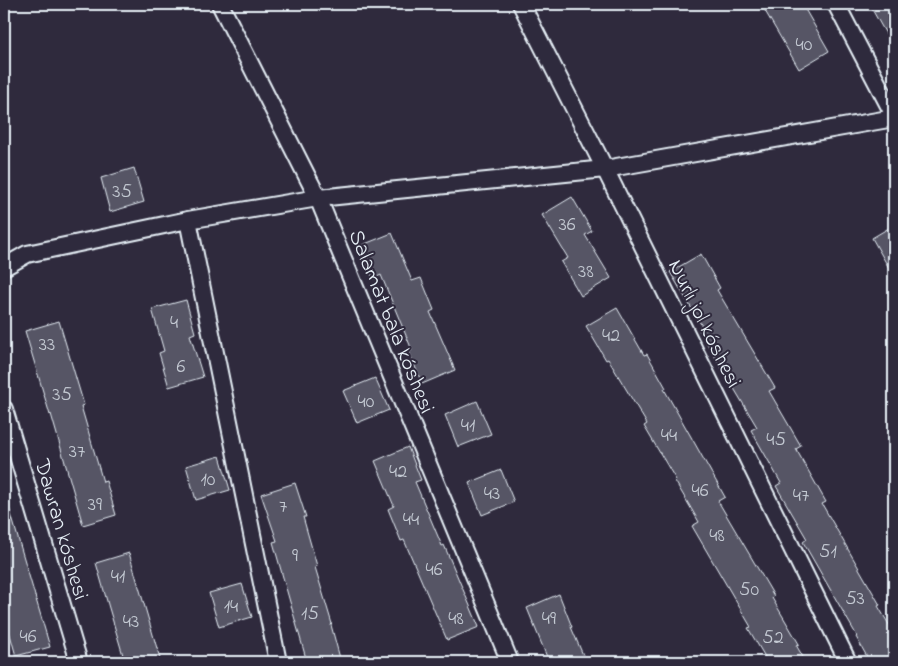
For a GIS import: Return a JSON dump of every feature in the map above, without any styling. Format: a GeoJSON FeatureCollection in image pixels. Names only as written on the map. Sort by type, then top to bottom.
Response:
{"type":"FeatureCollection","features":[{"type":"Feature","properties":{"kind":"street","name":"Salamat bala kóshesi"},"geometry":{"type":"LineString","coordinates":[[220,4],[318,198],[510,662]]}},
{"type":"Feature","properties":{"kind":"street","name":"Nurlı jol kóshesi"},"geometry":{"type":"LineString","coordinates":[[521,4],[848,662]]}},
{"type":"Feature","properties":{"kind":"street"},"geometry":{"type":"LineString","coordinates":[[4,267],[27,254],[188,220],[318,198],[605,170],[894,116],[836,4]]}},
{"type":"Feature","properties":{"kind":"street"},"geometry":{"type":"LineString","coordinates":[[188,220],[278,662]]}},
{"type":"Feature","properties":{"kind":"street","name":"Dawran kóshesi"},"geometry":{"type":"LineString","coordinates":[[4,408],[78,662]]}},
{"type":"Feature","properties":{"kind":"building"},"geometry":{"type":"Polygon","coordinates":[[[761,4],[802,4],[829,51],[799,69],[761,4]]]}},
{"type":"Feature","properties":{"kind":"building"},"geometry":{"type":"Polygon","coordinates":[[[869,4],[894,4],[894,47],[882,27],[869,4]]]}},
{"type":"Feature","properties":{"kind":"building"},"geometry":{"type":"Polygon","coordinates":[[[134,168],[144,202],[110,212],[101,178],[134,168]]]}},
{"type":"Feature","properties":{"kind":"building"},"geometry":{"type":"Polygon","coordinates":[[[572,197],[592,231],[585,235],[611,278],[581,296],[561,262],[568,258],[542,215],[572,197]]]}},
{"type":"Feature","properties":{"kind":"building"},"geometry":{"type":"Polygon","coordinates":[[[894,225],[894,277],[872,238],[894,225]]]}},
{"type":"Feature","properties":{"kind":"building"},"geometry":{"type":"Polygon","coordinates":[[[392,233],[412,281],[421,278],[434,310],[430,312],[455,370],[422,384],[409,351],[412,350],[381,275],[373,279],[360,246],[392,233]]]}},
{"type":"Feature","properties":{"kind":"building"},"geometry":{"type":"Polygon","coordinates":[[[701,254],[720,288],[717,290],[775,388],[769,391],[801,446],[796,449],[826,502],[822,504],[894,633],[894,662],[870,662],[803,542],[807,539],[776,486],[781,483],[751,430],[757,427],[698,328],[702,326],[670,272],[701,254]]]}},
{"type":"Feature","properties":{"kind":"building"},"geometry":{"type":"Polygon","coordinates":[[[186,300],[195,333],[190,335],[203,377],[169,387],[159,353],[164,351],[152,309],[186,300]]]}},
{"type":"Feature","properties":{"kind":"building"},"geometry":{"type":"Polygon","coordinates":[[[617,308],[644,355],[647,354],[666,388],[664,389],[725,497],[718,501],[774,596],[772,598],[799,644],[796,645],[806,662],[768,662],[748,628],[751,627],[692,526],[699,522],[644,426],[647,424],[586,326],[617,308]]]}},
{"type":"Feature","properties":{"kind":"building"},"geometry":{"type":"Polygon","coordinates":[[[59,321],[84,405],[81,406],[103,482],[106,481],[116,515],[83,525],[25,331],[59,321]]]}},
{"type":"Feature","properties":{"kind":"building"},"geometry":{"type":"Polygon","coordinates":[[[375,378],[389,410],[357,423],[343,391],[375,378]]]}},
{"type":"Feature","properties":{"kind":"building"},"geometry":{"type":"Polygon","coordinates":[[[477,401],[491,434],[458,447],[445,415],[477,401]]]}},
{"type":"Feature","properties":{"kind":"building"},"geometry":{"type":"Polygon","coordinates":[[[408,447],[421,480],[415,482],[479,627],[447,640],[404,540],[401,541],[388,509],[394,506],[375,461],[408,447]]]}},
{"type":"Feature","properties":{"kind":"building"},"geometry":{"type":"Polygon","coordinates":[[[220,456],[230,490],[196,500],[186,466],[220,456]]]}},
{"type":"Feature","properties":{"kind":"building"},"geometry":{"type":"Polygon","coordinates":[[[501,470],[514,502],[482,515],[469,483],[501,470]]]}},
{"type":"Feature","properties":{"kind":"building"},"geometry":{"type":"Polygon","coordinates":[[[295,483],[306,517],[303,517],[341,662],[307,662],[273,542],[277,541],[261,494],[295,483]]]}},
{"type":"Feature","properties":{"kind":"building"},"geometry":{"type":"Polygon","coordinates":[[[8,504],[50,647],[16,656],[4,613],[4,505],[8,504]]]}},
{"type":"Feature","properties":{"kind":"building"},"geometry":{"type":"Polygon","coordinates":[[[129,553],[161,662],[125,662],[109,608],[96,563],[129,553]]]}},
{"type":"Feature","properties":{"kind":"building"},"geometry":{"type":"Polygon","coordinates":[[[242,584],[252,617],[219,627],[209,593],[242,584]]]}},
{"type":"Feature","properties":{"kind":"building"},"geometry":{"type":"Polygon","coordinates":[[[559,594],[586,662],[549,662],[527,608],[559,594]]]}}]}
